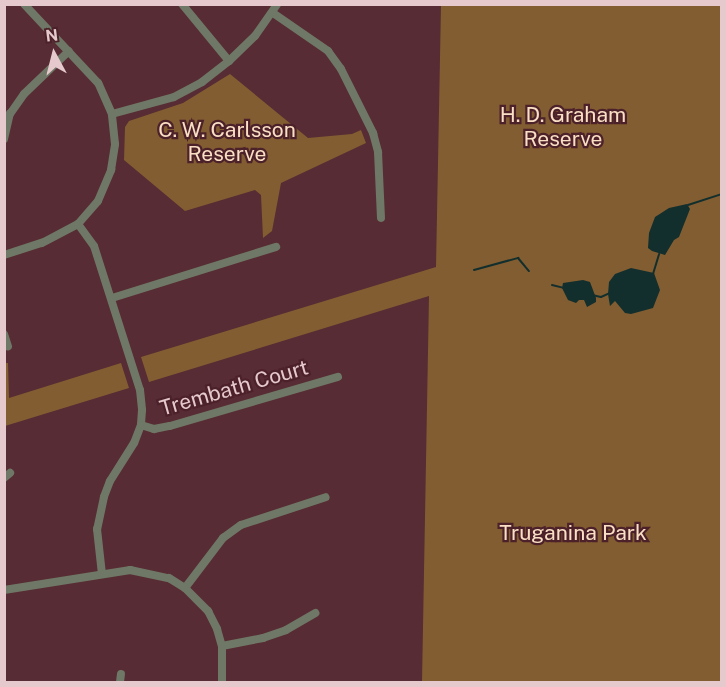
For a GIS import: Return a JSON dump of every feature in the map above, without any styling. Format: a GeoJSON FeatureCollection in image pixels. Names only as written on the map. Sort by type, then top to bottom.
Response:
{"type":"FeatureCollection","features":[{"type":"Feature","properties":{"kind":"street"},"geometry":{"type":"LineString","coordinates":[[4,255],[42,243],[78,224],[98,201],[111,170],[115,144],[112,114],[98,83],[24,4]]}},
{"type":"Feature","properties":{"kind":"street"},"geometry":{"type":"LineString","coordinates":[[182,4],[230,61]]}},
{"type":"Feature","properties":{"kind":"street"},"geometry":{"type":"LineString","coordinates":[[112,114],[174,97],[202,82],[230,61],[273,13],[277,4]]}},
{"type":"Feature","properties":{"kind":"street"},"geometry":{"type":"LineString","coordinates":[[273,13],[328,51],[341,69],[373,133],[378,152],[381,218]]}},
{"type":"Feature","properties":{"kind":"street"},"geometry":{"type":"LineString","coordinates":[[4,139],[10,114],[24,94],[69,51]]}},
{"type":"Feature","properties":{"kind":"street"},"geometry":{"type":"LineString","coordinates":[[78,224],[94,246],[140,390],[141,425],[104,497],[97,529],[102,574]]}},
{"type":"Feature","properties":{"kind":"street"},"geometry":{"type":"LineString","coordinates":[[112,298],[276,247]]}},
{"type":"Feature","properties":{"kind":"street"},"geometry":{"type":"LineString","coordinates":[[4,334],[8,346]]}},
{"type":"Feature","properties":{"kind":"street","name":"Trembath Court"},"geometry":{"type":"LineString","coordinates":[[141,425],[154,429],[170,426],[338,377]]}},
{"type":"Feature","properties":{"kind":"street"},"geometry":{"type":"LineString","coordinates":[[185,588],[223,538],[240,525],[326,497]]}},
{"type":"Feature","properties":{"kind":"street"},"geometry":{"type":"LineString","coordinates":[[4,590],[130,570],[169,578],[185,588],[208,611],[217,628],[222,646],[222,682]]}},
{"type":"Feature","properties":{"kind":"street"},"geometry":{"type":"LineString","coordinates":[[222,646],[263,638],[286,630],[316,613]]}},
{"type":"Feature","properties":{"kind":"green space","name":"Truganina Park"},"geometry":{"type":"Polygon","coordinates":[[[441,5],[721,5],[721,682],[422,682],[429,296],[149,382],[141,357],[436,267],[441,5]]]}},
{"type":"Feature","properties":{"kind":"green space","name":"C. W. Carlsson Reserve"},"geometry":{"type":"Polygon","coordinates":[[[230,74],[308,138],[352,134],[361,130],[366,143],[281,183],[272,231],[263,238],[261,195],[255,190],[185,211],[124,160],[125,127],[129,121],[183,103],[230,74]]]}},
{"type":"Feature","properties":{"kind":"green space"},"geometry":{"type":"Polygon","coordinates":[[[4,363],[8,363],[9,398],[121,363],[129,388],[5,426],[4,363]]]}},
{"type":"Feature","properties":{"kind":"water"},"geometry":{"type":"Polygon","coordinates":[[[687,204],[690,209],[679,237],[674,240],[665,255],[648,248],[649,233],[655,217],[669,208],[687,204]]]}},
{"type":"Feature","properties":{"kind":"water"},"geometry":{"type":"Polygon","coordinates":[[[631,268],[654,273],[660,290],[653,308],[631,314],[625,313],[615,301],[610,306],[608,294],[609,282],[615,274],[631,268]]]}},
{"type":"Feature","properties":{"kind":"water"},"geometry":{"type":"Polygon","coordinates":[[[583,280],[590,282],[596,298],[596,302],[587,307],[584,300],[576,303],[568,300],[562,288],[563,283],[583,280]]]}},
{"type":"Feature","properties":{"kind":"waterway"},"geometry":{"type":"LineString","coordinates":[[688,205],[722,194]]}},
{"type":"Feature","properties":{"kind":"waterway"},"geometry":{"type":"LineString","coordinates":[[653,274],[659,254]]}},
{"type":"Feature","properties":{"kind":"waterway"},"geometry":{"type":"LineString","coordinates":[[474,270],[518,258],[529,271]]}},
{"type":"Feature","properties":{"kind":"waterway"},"geometry":{"type":"LineString","coordinates":[[552,285],[564,288]]}},
{"type":"Feature","properties":{"kind":"waterway"},"geometry":{"type":"LineString","coordinates":[[592,295],[601,297],[610,293]]}},
{"type":"Feature","properties":{"kind":"park label","name":"H. D. Graham Reserve"},"geometry":{"type":"Point","coordinates":[563,127]}}]}
